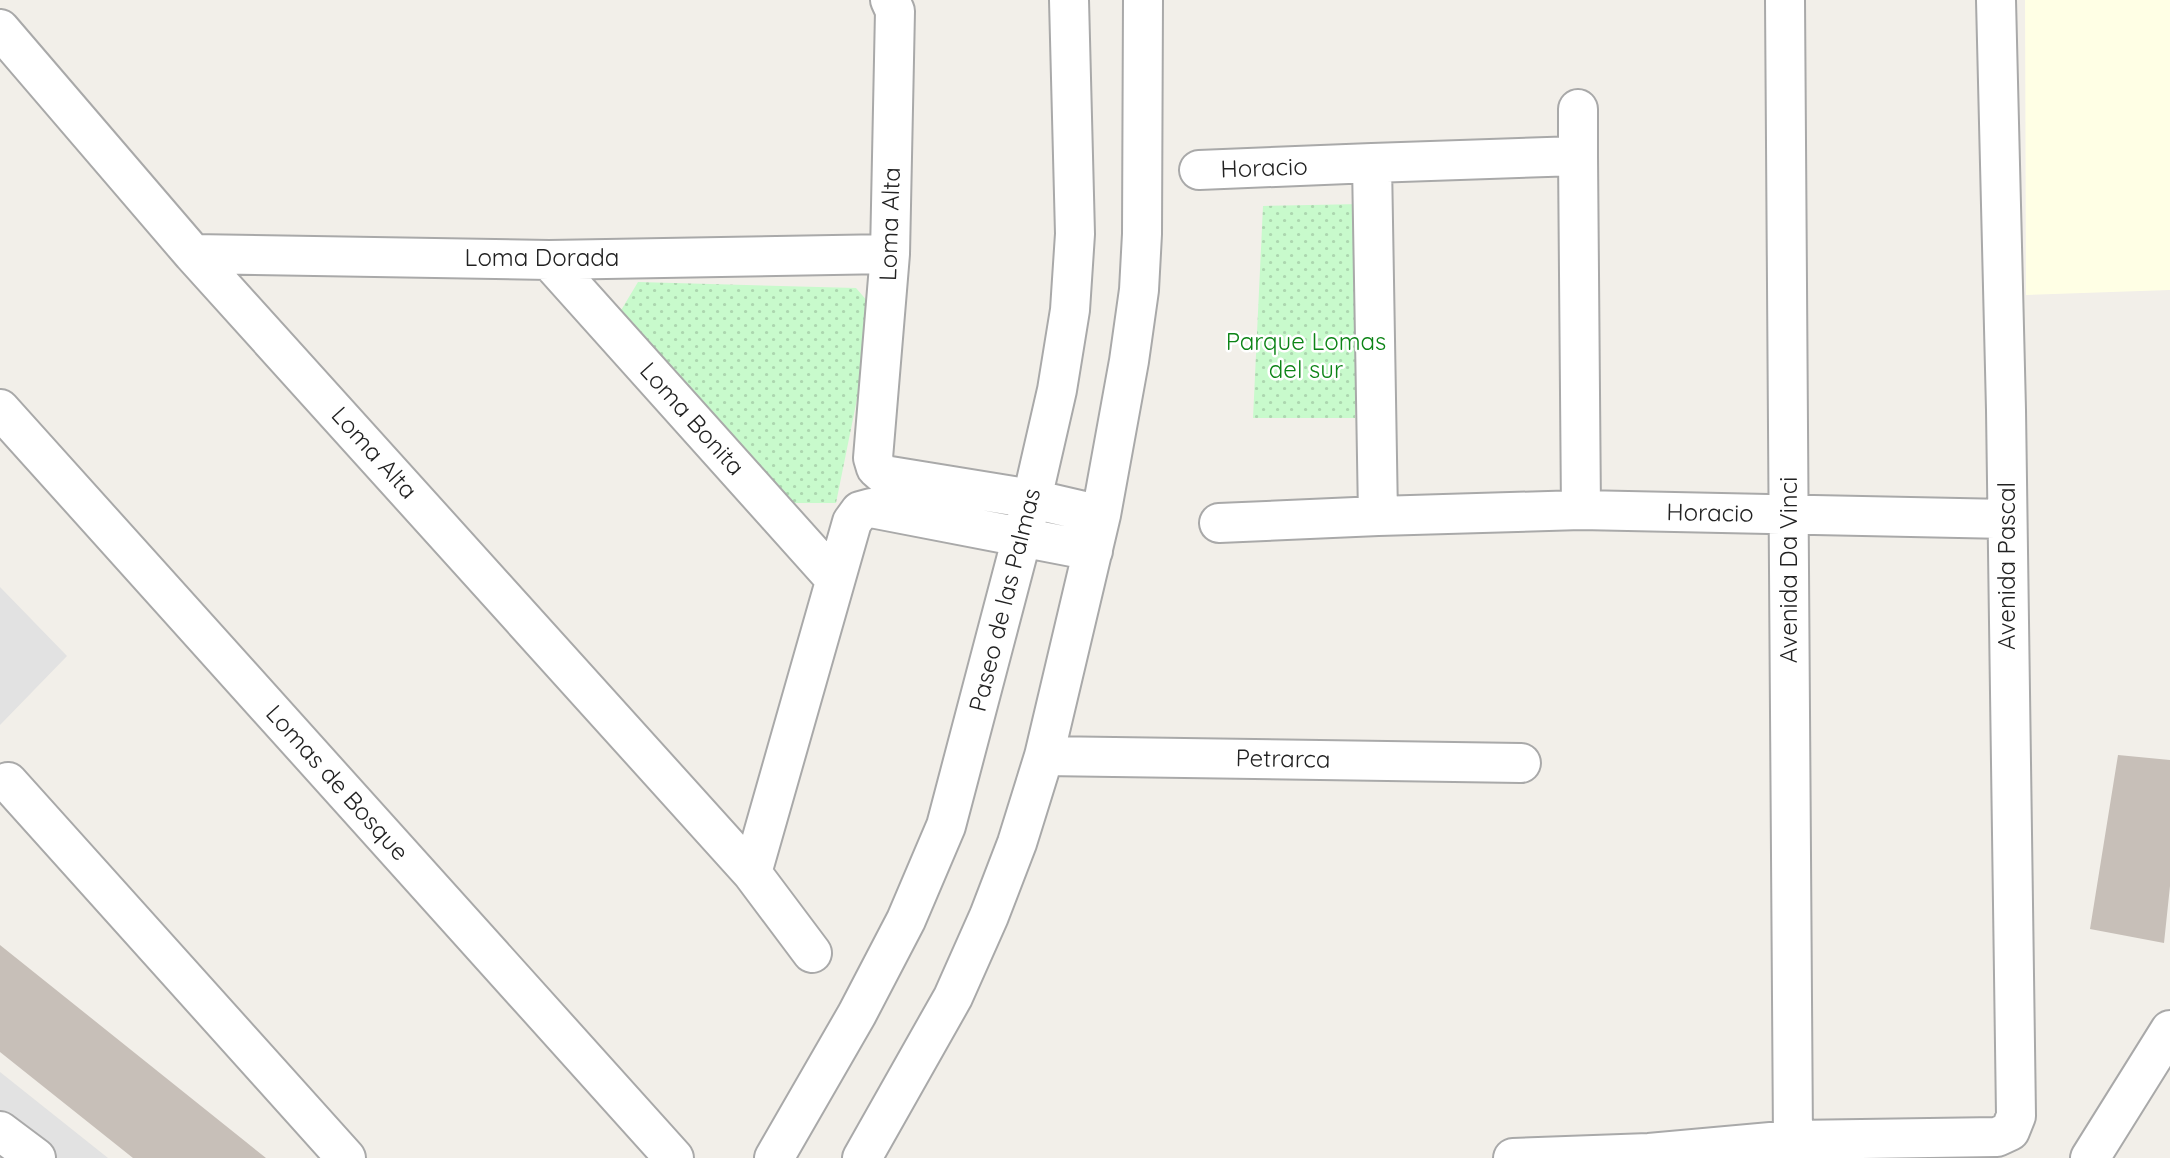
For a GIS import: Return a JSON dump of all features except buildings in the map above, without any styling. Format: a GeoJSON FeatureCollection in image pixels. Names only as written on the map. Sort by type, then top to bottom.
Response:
{"type":"FeatureCollection","features":[{"type":"Feature","properties":{"kind":"street","name":"Loma Alta"},"geometry":{"type":"LineString","coordinates":[[890,0],[895,12],[890,254],[873,458],[876,468],[884,475],[1032,499],[1097,533]]}},
{"type":"Feature","properties":{"kind":"street","name":"Paseo de las Palmas"},"geometry":{"type":"LineString","coordinates":[[787,1156],[906,920],[946,826],[1032,499],[1057,390],[1070,310],[1074,234],[1069,0]]}},
{"type":"Feature","properties":{"kind":"street"},"geometry":{"type":"LineString","coordinates":[[862,1158],[958,986],[1017,843],[1044,756],[1097,533],[1139,290],[1144,181],[1143,0]]}},
{"type":"Feature","properties":{"kind":"street","name":"Avenida Da Vinci"},"geometry":{"type":"LineString","coordinates":[[1785,0],[1793,1140]]}},
{"type":"Feature","properties":{"kind":"street","name":"Avenida Pascal"},"geometry":{"type":"LineString","coordinates":[[1793,1140],[1997,1137],[2010,1130],[2016,1116],[1996,0]]}},
{"type":"Feature","properties":{"kind":"street","name":"Loma Alta"},"geometry":{"type":"LineString","coordinates":[[0,29],[193,254],[752,873],[812,953]]}},
{"type":"Feature","properties":{"kind":"street"},"geometry":{"type":"LineString","coordinates":[[1578,109],[1581,510]]}},
{"type":"Feature","properties":{"kind":"street","name":"Horacio"},"geometry":{"type":"LineString","coordinates":[[1199,170],[1578,156]]}},
{"type":"Feature","properties":{"kind":"street"},"geometry":{"type":"LineString","coordinates":[[1372,163],[1378,516]]}},
{"type":"Feature","properties":{"kind":"street","name":"Loma Dorada"},"geometry":{"type":"LineString","coordinates":[[193,254],[549,260],[890,254]]}},
{"type":"Feature","properties":{"kind":"street","name":"Loma Bonita"},"geometry":{"type":"LineString","coordinates":[[549,260],[835,579]]}},
{"type":"Feature","properties":{"kind":"street","name":"Lomas de Bosque"},"geometry":{"type":"LineString","coordinates":[[0,409],[674,1158]]}},
{"type":"Feature","properties":{"kind":"street"},"geometry":{"type":"LineString","coordinates":[[752,873],[852,522],[860,511],[871,508],[1022,536],[1097,533]]}},
{"type":"Feature","properties":{"kind":"street","name":"Horacio"},"geometry":{"type":"LineString","coordinates":[[1219,523],[1581,510],[2007,519]]}},
{"type":"Feature","properties":{"kind":"street","name":"Petrarca"},"geometry":{"type":"LineString","coordinates":[[1044,756],[1521,762]]}},
{"type":"Feature","properties":{"kind":"street"},"geometry":{"type":"LineString","coordinates":[[8,782],[345,1158]]}},
{"type":"Feature","properties":{"kind":"street"},"geometry":{"type":"LineString","coordinates":[[2090,1158],[2170,1030]]}},
{"type":"Feature","properties":{"kind":"street"},"geometry":{"type":"LineString","coordinates":[[0,1131],[36,1158]]}},
{"type":"Feature","properties":{"kind":"street"},"geometry":{"type":"LineString","coordinates":[[1513,1158],[1649,1153],[1793,1140]]}},
{"type":"Feature","properties":{"kind":"shaded area"},"geometry":{"type":"Polygon","coordinates":[[[2025,0],[2170,0],[2170,290],[2026,295],[2025,0]]]}},
{"type":"Feature","properties":{"kind":"shaded area"},"geometry":{"type":"Polygon","coordinates":[[[0,587],[67,656],[0,725],[0,587]]]}},
{"type":"Feature","properties":{"kind":"shaded area"},"geometry":{"type":"Polygon","coordinates":[[[0,1072],[108,1158],[0,1158],[0,1072]]]}},
{"type":"Feature","properties":{"kind":"green space","name":"Parque Lomas del sur"},"geometry":{"type":"Polygon","coordinates":[[[1362,204],[1355,418],[1253,418],[1263,206],[1362,204]]]}},
{"type":"Feature","properties":{"kind":"green space"},"geometry":{"type":"Polygon","coordinates":[[[638,282],[856,288],[875,310],[836,503],[793,503],[617,317],[638,282]]]}}]}
